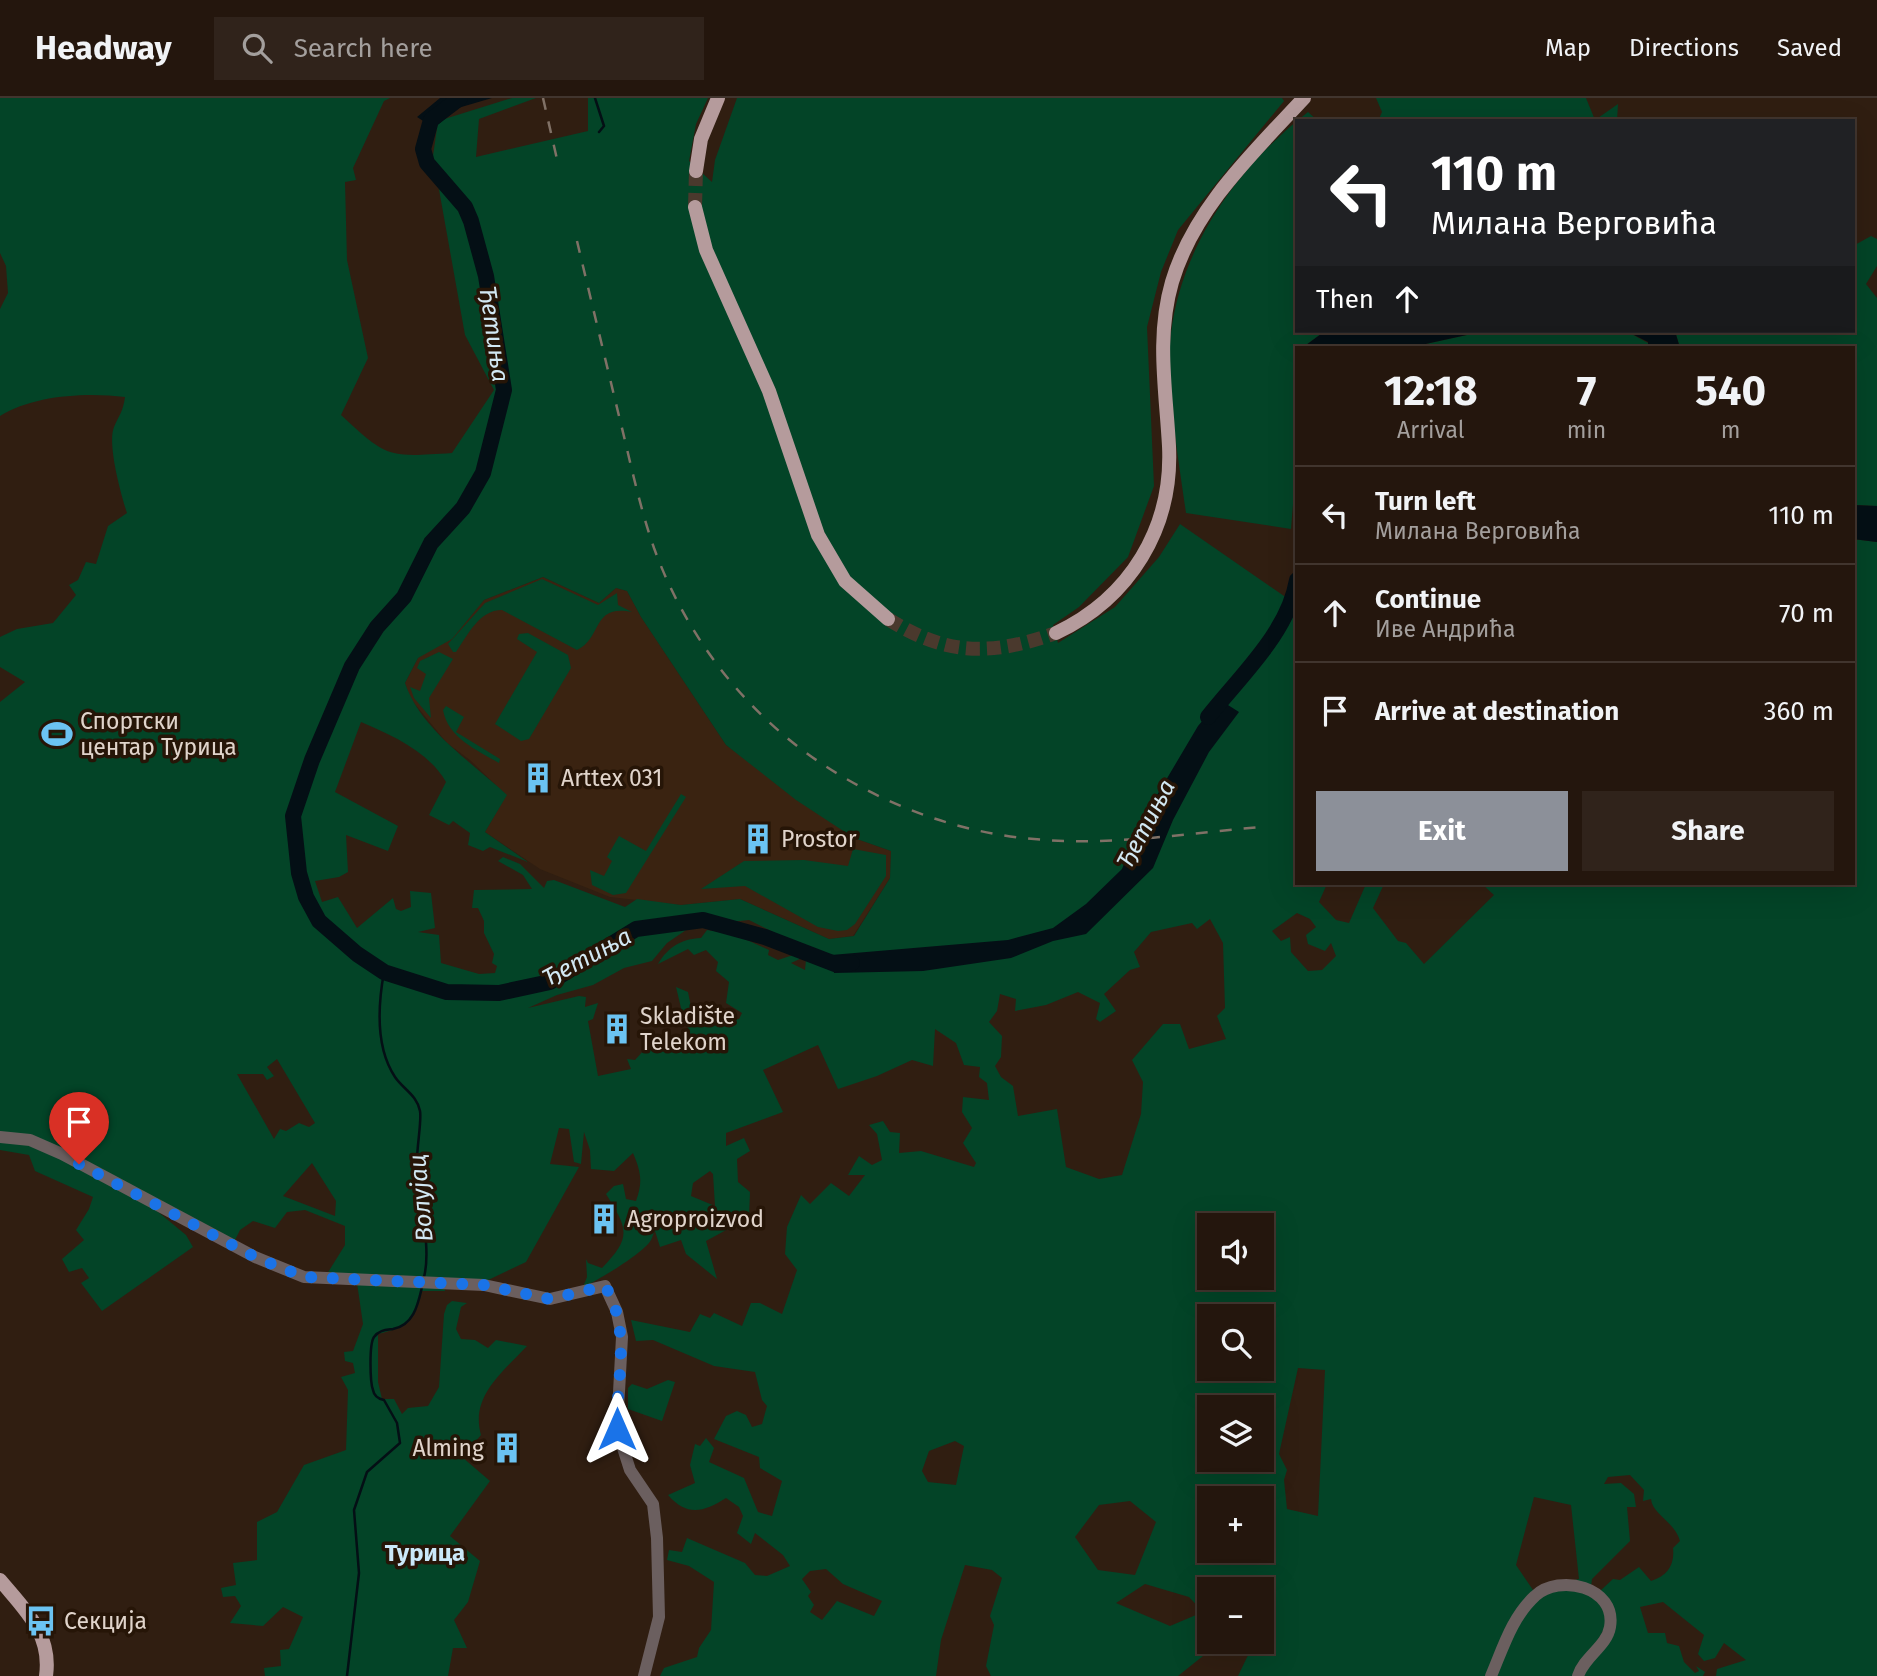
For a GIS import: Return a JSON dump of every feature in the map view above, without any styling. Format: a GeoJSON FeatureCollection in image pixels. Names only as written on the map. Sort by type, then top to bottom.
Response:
{"type":"FeatureCollection","features":[{"type":"Feature","properties":{"kind":"main road"},"geometry":{"type":"LineString","coordinates":[[696,171],[701,139],[718,98]]}},
{"type":"Feature","properties":{"kind":"main road"},"geometry":{"type":"LineString","coordinates":[[1056,633],[1088,617],[1114,594],[1136,569],[1151,543],[1163,510],[1169,475],[1162,343],[1172,279],[1191,236],[1213,201],[1304,98]]}},
{"type":"Feature","properties":{"kind":"main road"},"geometry":{"type":"LineString","coordinates":[[695,207],[706,250],[769,391],[818,535],[845,581],[888,620]]}},
{"type":"Feature","properties":{"kind":"main road"},"geometry":{"type":"LineString","coordinates":[[0,1580],[44,1636],[48,1657],[46,1676]]}},
{"type":"Feature","properties":{"kind":"street"},"geometry":{"type":"LineString","coordinates":[[0,1137],[30,1140],[62,1154],[255,1257],[304,1277],[484,1285],[559,1299],[605,1286],[617,1312],[622,1337],[617,1429],[630,1470],[653,1504],[657,1538],[659,1617],[644,1676]]}},
{"type":"Feature","properties":{"kind":"street"},"geometry":{"type":"LineString","coordinates":[[1491,1676],[1519,1613],[1537,1593],[1570,1585],[1593,1592],[1606,1604],[1611,1621],[1607,1636],[1580,1669],[1578,1676]]}},
{"type":"Feature","properties":{"kind":"shaded area"},"geometry":{"type":"Polygon","coordinates":[[[543,577],[599,603],[616,588],[627,591],[641,617],[726,745],[854,838],[891,851],[890,878],[853,936],[829,939],[740,899],[681,905],[610,897],[540,869],[485,832],[506,795],[470,760],[447,743],[410,698],[405,683],[418,658],[484,600],[543,577]]]}},
{"type":"Feature","properties":{"kind":"green space"},"geometry":{"type":"Polygon","coordinates":[[[0,98],[390,98],[384,101],[353,168],[356,180],[345,182],[347,260],[368,358],[341,415],[369,440],[390,452],[415,455],[452,453],[494,390],[465,335],[433,156],[438,121],[512,98],[536,98],[479,119],[476,157],[588,131],[588,98],[708,98],[696,124],[689,161],[712,182],[715,160],[737,98],[1282,98],[1284,101],[1178,230],[1161,272],[1147,327],[1154,486],[1128,557],[1079,607],[1053,625],[1058,643],[1115,607],[1159,557],[1180,524],[1295,604],[1295,885],[1327,885],[1319,902],[1336,920],[1349,923],[1366,885],[1384,885],[1373,908],[1398,941],[1406,943],[1424,964],[1494,895],[1483,885],[1855,885],[1855,539],[1877,542],[1877,1676],[1716,1676],[1717,1669],[1746,1660],[1724,1643],[1715,1658],[1704,1661],[1698,1654],[1704,1635],[1663,1602],[1640,1607],[1648,1633],[1665,1633],[1667,1643],[1679,1646],[1684,1662],[1695,1673],[1699,1671],[1696,1666],[1705,1672],[1703,1676],[1581,1676],[1613,1626],[1615,1616],[1600,1591],[1613,1579],[1620,1580],[1639,1567],[1651,1581],[1661,1576],[1669,1569],[1673,1548],[1680,1541],[1674,1529],[1655,1509],[1651,1499],[1643,1501],[1644,1490],[1630,1475],[1608,1477],[1604,1484],[1621,1483],[1634,1494],[1636,1507],[1627,1507],[1630,1541],[1592,1579],[1590,1594],[1601,1606],[1605,1626],[1573,1676],[1238,1676],[1249,1654],[1274,1654],[1274,1577],[1197,1577],[1197,1606],[1189,1597],[1145,1584],[1116,1603],[1170,1626],[1197,1615],[1197,1654],[1206,1654],[1178,1676],[991,1676],[986,1666],[994,1625],[990,1616],[1002,1578],[992,1570],[965,1565],[941,1640],[936,1676],[660,1676],[664,1668],[697,1657],[699,1648],[711,1630],[714,1582],[689,1566],[667,1560],[669,1550],[682,1552],[687,1538],[745,1563],[755,1575],[767,1576],[790,1566],[783,1555],[755,1533],[751,1544],[737,1533],[743,1516],[739,1507],[726,1498],[710,1507],[696,1510],[682,1507],[668,1495],[695,1483],[690,1465],[695,1444],[700,1446],[706,1438],[714,1448],[709,1462],[744,1478],[758,1512],[772,1516],[782,1481],[760,1468],[759,1457],[714,1439],[726,1416],[737,1411],[746,1415],[752,1427],[762,1424],[767,1406],[762,1400],[755,1372],[714,1366],[653,1340],[636,1341],[631,1320],[690,1332],[700,1314],[710,1318],[714,1313],[742,1326],[751,1303],[760,1303],[782,1314],[797,1270],[785,1254],[787,1227],[801,1195],[810,1204],[831,1183],[849,1196],[865,1175],[848,1175],[859,1156],[872,1165],[882,1160],[877,1134],[869,1125],[883,1121],[890,1132],[900,1133],[899,1153],[921,1151],[974,1167],[976,1163],[963,1143],[972,1128],[962,1112],[963,1097],[989,1100],[987,1083],[979,1077],[980,1067],[964,1065],[956,1043],[935,1029],[933,1066],[912,1060],[877,1076],[838,1089],[818,1045],[763,1070],[783,1112],[726,1133],[726,1146],[744,1138],[750,1151],[737,1159],[738,1182],[750,1192],[749,1218],[740,1220],[735,1215],[727,1224],[728,1229],[706,1241],[717,1279],[686,1254],[681,1240],[660,1247],[655,1231],[647,1246],[609,1273],[583,1287],[587,1277],[586,1259],[588,1263],[602,1268],[618,1248],[624,1232],[619,1216],[606,1194],[614,1186],[623,1184],[626,1199],[636,1201],[640,1188],[639,1172],[633,1153],[614,1171],[591,1169],[590,1150],[584,1132],[581,1164],[574,1162],[569,1129],[559,1128],[550,1164],[579,1167],[526,1262],[486,1281],[327,1274],[345,1245],[345,1226],[305,1210],[287,1212],[275,1228],[253,1221],[240,1230],[235,1240],[184,1213],[157,1211],[186,1235],[193,1247],[102,1311],[81,1283],[89,1278],[82,1268],[69,1272],[62,1259],[84,1240],[76,1230],[93,1197],[35,1171],[29,1155],[0,1150],[0,702],[25,682],[0,667],[0,637],[17,629],[53,623],[76,595],[69,585],[78,580],[86,562],[96,564],[108,526],[127,513],[112,445],[114,427],[125,397],[77,395],[44,399],[0,416],[0,309],[8,293],[6,266],[0,253],[0,98]],[[543,577],[484,600],[452,639],[418,658],[405,683],[423,716],[435,730],[507,795],[485,832],[528,862],[490,847],[483,851],[468,845],[470,833],[453,821],[449,825],[429,815],[446,782],[439,771],[409,746],[361,722],[335,792],[398,826],[388,851],[346,835],[348,872],[339,877],[315,881],[322,902],[338,897],[357,928],[393,898],[396,909],[401,911],[411,907],[410,891],[431,893],[435,928],[418,932],[439,935],[441,963],[479,974],[495,973],[497,966],[492,963],[494,954],[484,933],[484,921],[478,908],[472,908],[474,890],[532,889],[523,875],[498,861],[503,857],[520,864],[544,888],[547,881],[554,880],[625,907],[637,899],[681,905],[740,899],[829,939],[854,936],[890,878],[891,851],[854,838],[796,800],[726,745],[641,617],[627,591],[616,588],[599,603],[543,577]],[[1297,913],[1272,931],[1281,941],[1290,937],[1291,952],[1308,971],[1322,970],[1336,956],[1331,943],[1325,951],[1308,944],[1306,935],[1316,927],[1310,919],[1297,913]],[[1210,919],[1197,929],[1192,923],[1151,932],[1134,952],[1140,967],[1130,970],[1104,994],[1116,1011],[1100,1022],[1096,1019],[1100,1003],[1078,992],[1046,1005],[1015,1011],[1016,999],[1000,994],[997,1011],[989,1022],[1002,1036],[1001,1057],[995,1066],[1001,1077],[1013,1086],[1018,1116],[1057,1109],[1066,1167],[1099,1179],[1122,1175],[1141,1114],[1143,1082],[1132,1060],[1163,1024],[1180,1024],[1189,1049],[1226,1039],[1217,1016],[1225,1008],[1223,943],[1210,919]],[[749,920],[692,926],[667,943],[652,961],[624,968],[593,985],[557,995],[528,1008],[579,996],[586,997],[585,1007],[598,1003],[593,1019],[588,1021],[598,1076],[631,1069],[627,1059],[635,1060],[644,1050],[663,1049],[676,1037],[682,1043],[690,1039],[686,1019],[679,1019],[676,1013],[681,1008],[676,987],[688,992],[693,1017],[702,1014],[713,1021],[739,1019],[742,1013],[726,1003],[729,982],[716,971],[718,962],[706,950],[694,955],[688,949],[658,964],[676,945],[701,938],[707,930],[734,934],[769,950],[768,955],[778,960],[793,955],[802,958],[791,963],[805,970],[807,949],[749,920]],[[277,1059],[267,1067],[274,1076],[267,1080],[263,1074],[237,1074],[274,1139],[280,1129],[286,1131],[299,1123],[309,1127],[315,1123],[277,1059]],[[312,1163],[283,1196],[335,1216],[336,1201],[312,1163]],[[710,1171],[693,1183],[691,1196],[715,1206],[713,1174],[710,1171]],[[1298,1368],[1279,1454],[1287,1470],[1284,1480],[1287,1509],[1318,1516],[1325,1370],[1298,1368]],[[955,1441],[929,1451],[922,1471],[928,1482],[956,1485],[964,1446],[955,1441]],[[1534,1497],[1516,1565],[1533,1590],[1579,1579],[1571,1505],[1534,1497]],[[1130,1501],[1099,1505],[1075,1537],[1098,1570],[1135,1575],[1156,1522],[1130,1501]],[[826,1569],[810,1571],[802,1579],[811,1592],[808,1596],[814,1605],[810,1612],[822,1620],[837,1601],[874,1616],[882,1601],[843,1584],[826,1569]]]}},
{"type":"Feature","properties":{"kind":"green space"},"geometry":{"type":"Polygon","coordinates":[[[1376,98],[1586,98],[1595,119],[1379,119],[1382,112],[1376,98]]]}},
{"type":"Feature","properties":{"kind":"green space"},"geometry":{"type":"Polygon","coordinates":[[[1618,104],[1617,119],[1596,119],[1618,104]]]}},
{"type":"Feature","properties":{"kind":"green space"},"geometry":{"type":"Polygon","coordinates":[[[1308,112],[1316,119],[1299,119],[1308,112]]]}},
{"type":"Feature","properties":{"kind":"green space"},"geometry":{"type":"Polygon","coordinates":[[[1295,123],[1295,333],[1322,333],[1305,346],[1295,346],[1295,480],[1291,529],[1186,513],[1170,375],[1171,333],[1177,300],[1201,238],[1237,182],[1295,123]]]}},
{"type":"Feature","properties":{"kind":"green space"},"geometry":{"type":"Polygon","coordinates":[[[1871,236],[1877,239],[1877,266],[1866,284],[1877,298],[1877,506],[1855,505],[1855,346],[1679,346],[1676,333],[1855,333],[1855,245],[1871,236]]]}},
{"type":"Feature","properties":{"kind":"green space"},"geometry":{"type":"Polygon","coordinates":[[[1476,333],[1630,333],[1648,343],[1648,346],[1416,346],[1476,333]]]}},
{"type":"Feature","properties":{"kind":"green space"},"geometry":{"type":"Polygon","coordinates":[[[542,579],[598,605],[617,593],[618,605],[632,612],[619,611],[603,617],[591,638],[577,650],[502,610],[494,611],[481,619],[456,652],[453,652],[448,644],[485,603],[542,579]]]}},
{"type":"Feature","properties":{"kind":"green space"},"geometry":{"type":"Polygon","coordinates":[[[528,633],[568,655],[571,668],[529,739],[521,741],[495,724],[537,652],[517,639],[519,634],[528,633]]]}},
{"type":"Feature","properties":{"kind":"green space"},"geometry":{"type":"Polygon","coordinates":[[[439,652],[453,659],[429,698],[431,718],[414,698],[410,687],[420,691],[426,674],[417,668],[420,661],[439,652]]]}},
{"type":"Feature","properties":{"kind":"green space"},"geometry":{"type":"Polygon","coordinates":[[[446,706],[464,717],[456,732],[500,759],[499,763],[457,736],[446,720],[443,710],[446,706]]]}},
{"type":"Feature","properties":{"kind":"green space"},"geometry":{"type":"Polygon","coordinates":[[[681,794],[686,797],[626,893],[613,895],[592,885],[590,870],[604,876],[612,861],[607,857],[619,836],[646,851],[681,794]]]}},
{"type":"Feature","properties":{"kind":"green space"},"geometry":{"type":"Polygon","coordinates":[[[853,849],[886,855],[886,876],[855,924],[847,930],[818,927],[745,886],[701,889],[744,861],[804,860],[848,866],[853,849]]]}},
{"type":"Feature","properties":{"kind":"green space"},"geometry":{"type":"Polygon","coordinates":[[[357,1283],[444,1286],[445,1291],[422,1291],[416,1309],[408,1321],[396,1329],[378,1334],[378,1382],[382,1399],[394,1399],[402,1414],[408,1408],[428,1406],[439,1387],[444,1314],[447,1305],[452,1301],[467,1303],[461,1307],[456,1329],[461,1339],[475,1340],[488,1348],[496,1340],[527,1346],[499,1375],[484,1397],[480,1408],[481,1435],[462,1457],[490,1481],[450,1536],[480,1561],[468,1602],[454,1620],[467,1648],[453,1648],[448,1676],[265,1676],[264,1668],[281,1666],[280,1650],[289,1649],[303,1617],[283,1607],[263,1626],[230,1623],[241,1606],[235,1596],[223,1597],[221,1588],[236,1585],[233,1563],[257,1560],[257,1522],[277,1512],[304,1465],[346,1450],[348,1390],[341,1377],[355,1373],[353,1363],[345,1361],[344,1352],[353,1351],[363,1324],[357,1283]]]}},
{"type":"Feature","properties":{"kind":"green space"},"geometry":{"type":"Polygon","coordinates":[[[668,1380],[675,1382],[662,1421],[628,1409],[628,1388],[632,1384],[647,1389],[668,1380]]]}},
{"type":"Feature","properties":{"kind":"water"},"geometry":{"type":"Polygon","coordinates":[[[440,98],[492,98],[458,108],[434,128],[417,117],[440,98]]]}},
{"type":"Feature","properties":{"kind":"water"},"geometry":{"type":"Polygon","coordinates":[[[1322,333],[1476,333],[1416,346],[1305,346],[1322,333]]]}},
{"type":"Feature","properties":{"kind":"water"},"geometry":{"type":"Polygon","coordinates":[[[1630,333],[1676,333],[1679,346],[1648,346],[1648,342],[1630,333]]]}},
{"type":"Feature","properties":{"kind":"water"},"geometry":{"type":"Polygon","coordinates":[[[1855,505],[1877,506],[1877,542],[1855,539],[1855,505]]]}},
{"type":"Feature","properties":{"kind":"water"},"geometry":{"type":"Polygon","coordinates":[[[1220,700],[1239,712],[1209,752],[1173,820],[1153,868],[1086,934],[1053,941],[1011,958],[923,971],[834,973],[831,955],[1008,940],[1053,928],[1086,904],[1122,869],[1140,824],[1198,726],[1220,700]]]}},
{"type":"Feature","properties":{"kind":"waterway","name":"Ђетиња"},"geometry":{"type":"LineString","coordinates":[[460,98],[431,120],[423,149],[427,163],[465,207],[471,221],[486,276],[504,390],[483,473],[463,508],[431,543],[404,597],[377,627],[352,666],[312,760],[293,816],[299,873],[306,897],[319,921],[357,954],[384,972],[447,992],[499,993],[550,982],[636,929],[703,920],[765,937],[835,964],[852,963]]}},
{"type":"Feature","properties":{"kind":"waterway"},"geometry":{"type":"LineString","coordinates":[[595,98],[604,126],[599,132]]}},
{"type":"Feature","properties":{"kind":"waterway","name":"Ђетиња"},"geometry":{"type":"LineString","coordinates":[[1208,717],[1273,636],[1284,618],[1295,588]]}},
{"type":"Feature","properties":{"kind":"waterway","name":"Волујац"},"geometry":{"type":"LineString","coordinates":[[384,972],[380,998],[384,1053],[395,1077],[413,1096],[420,1111],[417,1165],[426,1237],[424,1277]]}},
{"type":"Feature","properties":{"kind":"waterway","name":"Волујац"},"geometry":{"type":"LineString","coordinates":[[347,1676],[359,1573],[354,1510],[367,1472],[400,1443],[397,1423],[384,1400],[377,1397],[372,1386],[372,1341],[378,1333],[406,1323],[417,1307],[422,1287]]}},
{"type":"Feature","properties":{"kind":"tunnel"},"geometry":{"type":"LineString","coordinates":[[695,207],[696,171]]}},
{"type":"Feature","properties":{"kind":"tunnel"},"geometry":{"type":"LineString","coordinates":[[888,619],[930,640],[970,648],[1011,646],[1056,633]]}},
{"type":"Feature","properties":{"kind":"railway"},"geometry":{"type":"LineString","coordinates":[[543,98],[559,168]]}},
{"type":"Feature","properties":{"kind":"railway"},"geometry":{"type":"LineString","coordinates":[[577,241],[639,499],[654,548],[669,584],[708,652],[757,711],[786,737],[850,781],[896,804],[945,822],[995,834],[1046,840],[1100,841],[1261,827]]}},
{"type":"Feature","properties":{"kind":"place","name":"Спортски центар Турица"},"geometry":{"type":"Point","coordinates":[57,734]}},
{"type":"Feature","properties":{"kind":"place","name":"Arttex 031"},"geometry":{"type":"Point","coordinates":[538,778]}},
{"type":"Feature","properties":{"kind":"place","name":"Prostor"},"geometry":{"type":"Point","coordinates":[758,839]}},
{"type":"Feature","properties":{"kind":"place","name":"Skladište Telekom"},"geometry":{"type":"Point","coordinates":[617,1029]}},
{"type":"Feature","properties":{"kind":"place","name":"Agroproizvod"},"geometry":{"type":"Point","coordinates":[604,1219]}},
{"type":"Feature","properties":{"kind":"place","name":"Alming"},"geometry":{"type":"Point","coordinates":[507,1448]}},
{"type":"Feature","properties":{"kind":"place","name":"Секција"},"geometry":{"type":"Point","coordinates":[41,1621]}},
{"type":"Feature","properties":{"kind":"district","name":"Турица"},"geometry":{"type":"Point","coordinates":[425,1553]}},
{"type":"Feature","properties":{"kind":"route"},"geometry":{"type":"LineString","coordinates":[[79,1164],[255,1257],[304,1277],[484,1285],[550,1299],[605,1286],[617,1312],[622,1337],[617,1429]]}}]}
